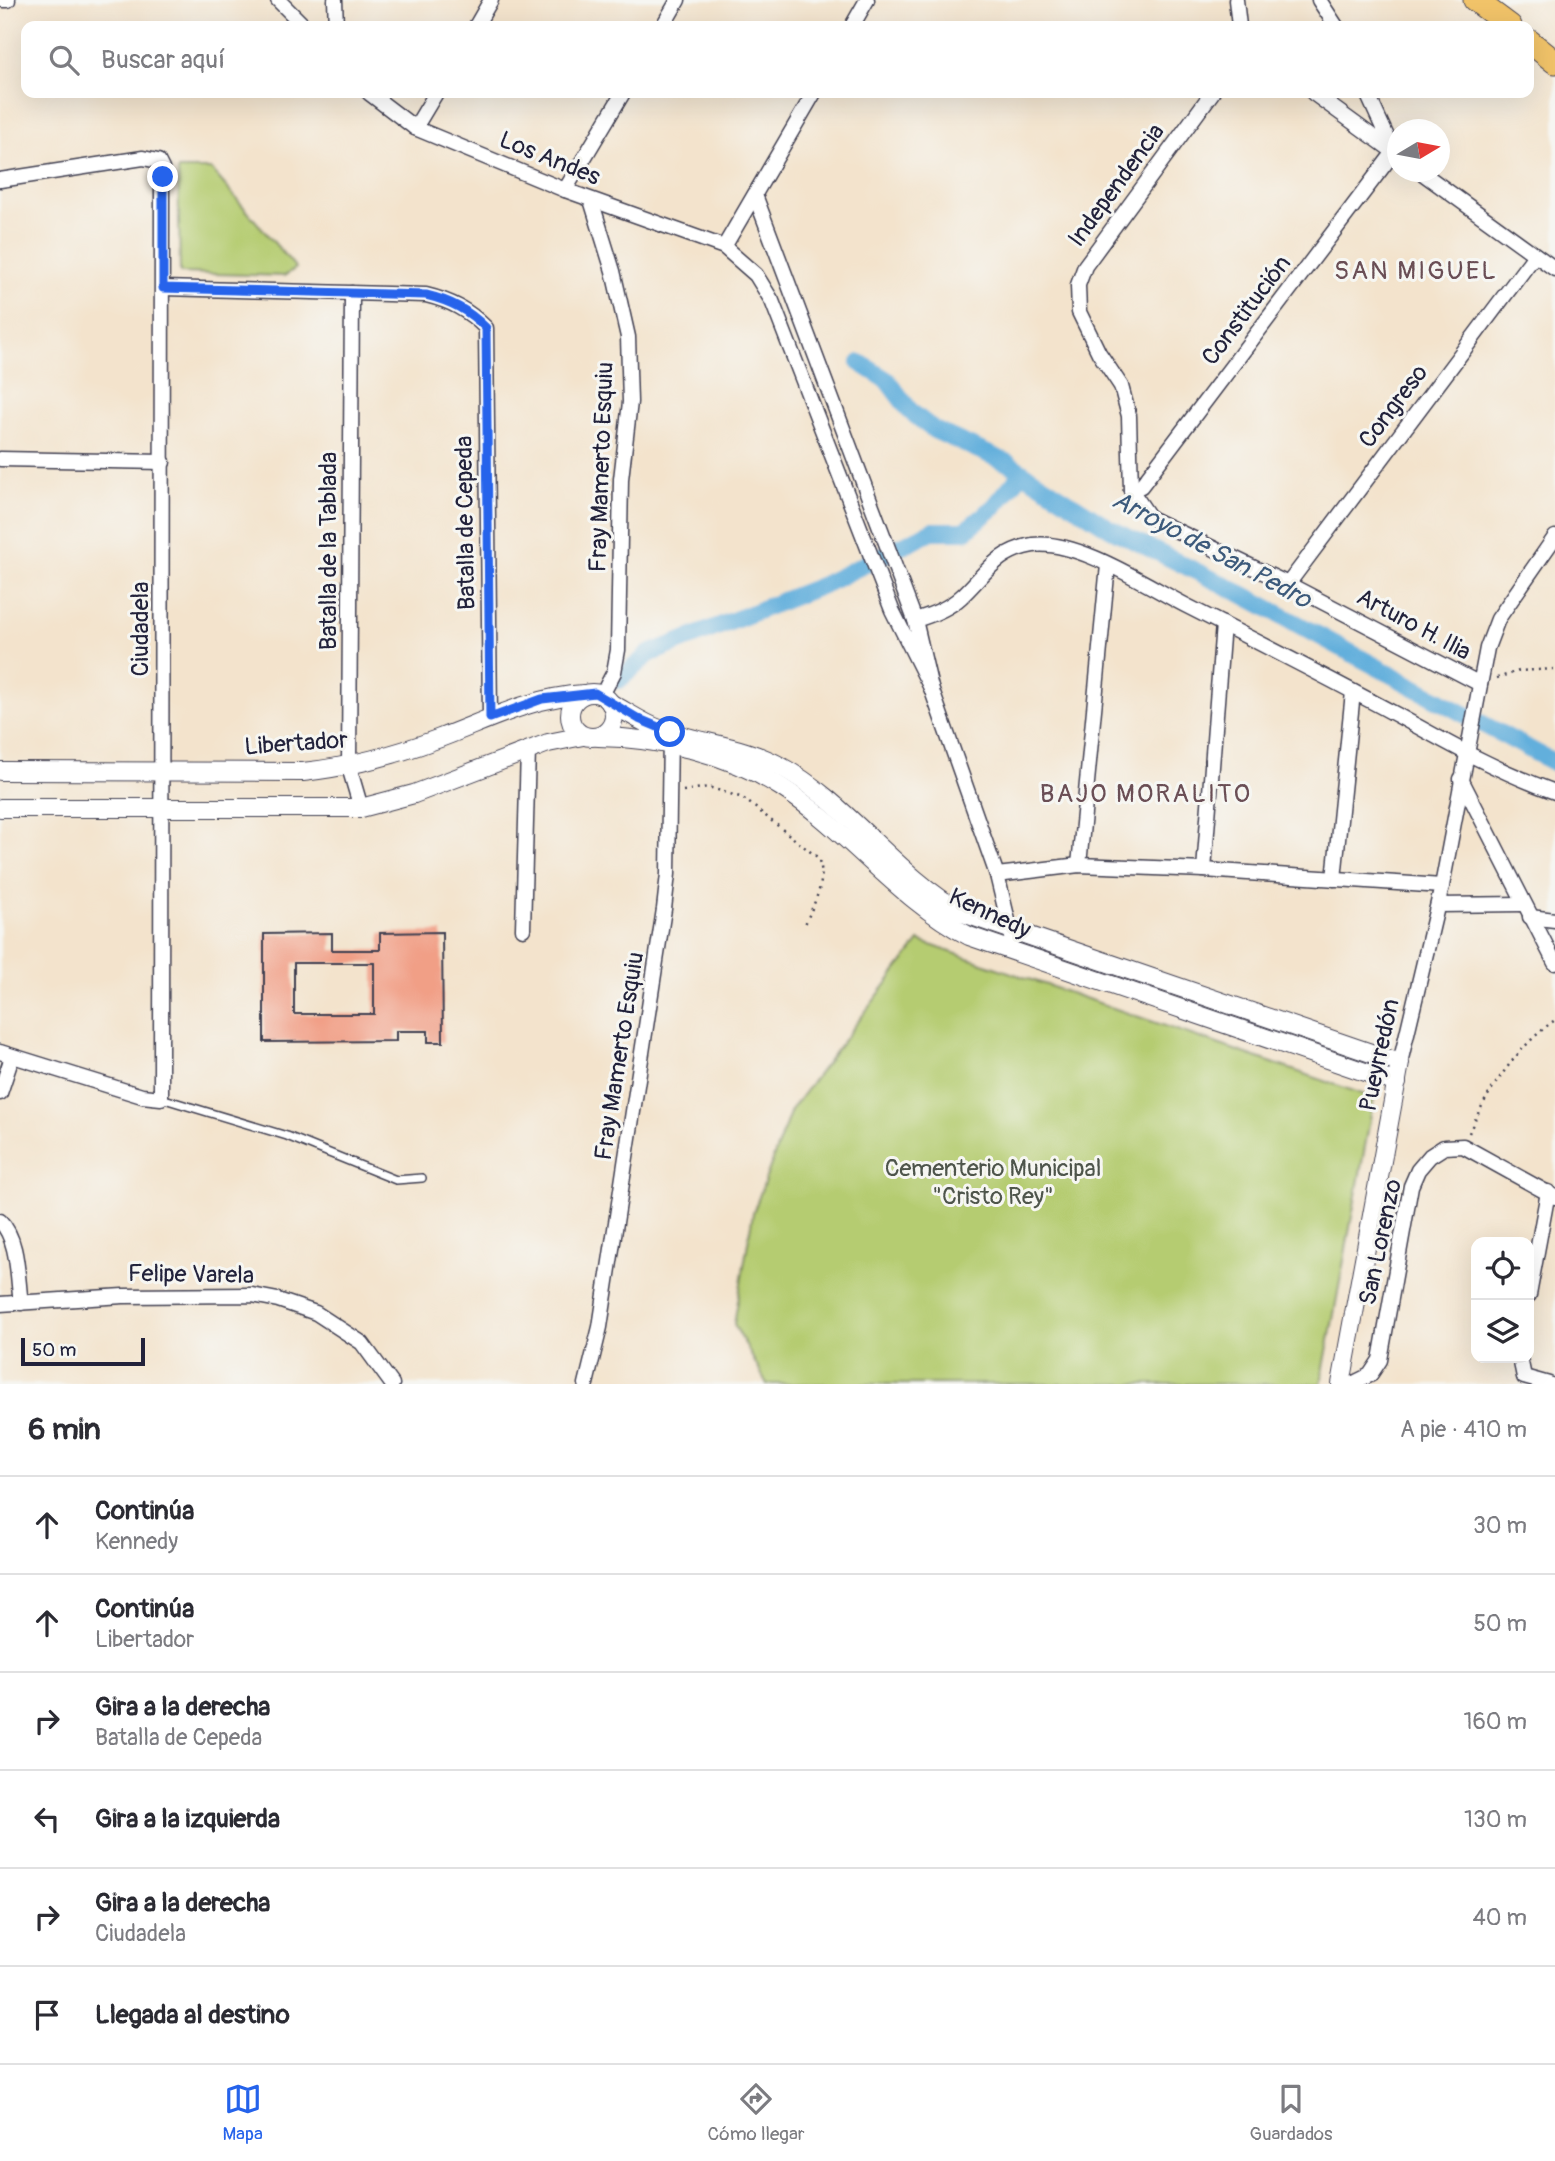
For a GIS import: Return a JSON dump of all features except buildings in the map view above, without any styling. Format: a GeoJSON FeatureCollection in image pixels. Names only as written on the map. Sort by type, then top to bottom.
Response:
{"type":"FeatureCollection","features":[{"type":"Feature","properties":{"kind":"highway"},"geometry":{"type":"LineString","coordinates":[[1475,0],[1503,21]]}},
{"type":"Feature","properties":{"kind":"highway"},"geometry":{"type":"LineString","coordinates":[[1534,45],[1555,62]]}},
{"type":"Feature","properties":{"kind":"street"},"geometry":{"type":"LineString","coordinates":[[278,0],[299,21]]}},
{"type":"Feature","properties":{"kind":"street"},"geometry":{"type":"LineString","coordinates":[[335,0],[336,21]]}},
{"type":"Feature","properties":{"kind":"street"},"geometry":{"type":"LineString","coordinates":[[479,21],[491,0]]}},
{"type":"Feature","properties":{"kind":"street"},"geometry":{"type":"LineString","coordinates":[[666,21],[678,0]]}},
{"type":"Feature","properties":{"kind":"street"},"geometry":{"type":"LineString","coordinates":[[855,21],[867,0]]}},
{"type":"Feature","properties":{"kind":"street"},"geometry":{"type":"LineString","coordinates":[[1236,0],[1238,21]]}},
{"type":"Feature","properties":{"kind":"street"},"geometry":{"type":"LineString","coordinates":[[1319,0],[1333,21]]}},
{"type":"Feature","properties":{"kind":"street","name":"Los Andes"},"geometry":{"type":"LineString","coordinates":[[376,98],[415,128],[565,190],[724,247]]}},
{"type":"Feature","properties":{"kind":"street"},"geometry":{"type":"LineString","coordinates":[[415,128],[433,98]]}},
{"type":"Feature","properties":{"kind":"street"},"geometry":{"type":"LineString","coordinates":[[565,190],[620,98]]}},
{"type":"Feature","properties":{"kind":"street"},"geometry":{"type":"LineString","coordinates":[[811,98],[724,247],[755,275],[772,301],[892,610],[931,688]]}},
{"type":"Feature","properties":{"kind":"street","name":"Independencia"},"geometry":{"type":"LineString","coordinates":[[1131,490],[1129,416],[1121,386],[1099,353],[1079,312],[1078,285],[1086,266],[1208,98]]}},
{"type":"Feature","properties":{"kind":"street"},"geometry":{"type":"LineString","coordinates":[[1320,98],[1387,147]]}},
{"type":"Feature","properties":{"kind":"street"},"geometry":{"type":"LineString","coordinates":[[1369,98],[1387,135]]}},
{"type":"Feature","properties":{"kind":"street","name":"Ciudadela"},"geometry":{"type":"LineString","coordinates":[[0,180],[143,158],[158,161],[163,177],[161,1098]]}},
{"type":"Feature","properties":{"kind":"street","name":"Constitución"},"geometry":{"type":"LineString","coordinates":[[1131,490],[1141,486],[1387,166]]}},
{"type":"Feature","properties":{"kind":"street"},"geometry":{"type":"LineString","coordinates":[[1434,182],[1555,269]]}},
{"type":"Feature","properties":{"kind":"street"},"geometry":{"type":"LineString","coordinates":[[755,195],[915,620],[931,688],[997,875],[1012,930],[1013,953]]}},
{"type":"Feature","properties":{"kind":"street","name":"Fray Mamerto Esquiu"},"geometry":{"type":"LineString","coordinates":[[591,200],[613,271],[628,337],[630,402],[621,479],[618,650],[614,672],[599,697]]}},
{"type":"Feature","properties":{"kind":"street","name":"Congreso"},"geometry":{"type":"LineString","coordinates":[[1288,584],[1535,254]]}},
{"type":"Feature","properties":{"kind":"street"},"geometry":{"type":"LineString","coordinates":[[163,288],[352,293]]}},
{"type":"Feature","properties":{"kind":"street","name":"Batalla de Cepeda"},"geometry":{"type":"LineString","coordinates":[[352,293],[426,295],[446,300],[471,313],[486,328],[490,718]]}},
{"type":"Feature","properties":{"kind":"street","name":"Batalla de la Tablada"},"geometry":{"type":"LineString","coordinates":[[352,293],[349,767],[361,808]]}},
{"type":"Feature","properties":{"kind":"street"},"geometry":{"type":"LineString","coordinates":[[0,459],[163,462]]}},
{"type":"Feature","properties":{"kind":"street","name":"Arturo H. Ilia"},"geometry":{"type":"LineString","coordinates":[[1131,490],[1150,518],[1288,584],[1480,684]]}},
{"type":"Feature","properties":{"kind":"street"},"geometry":{"type":"LineString","coordinates":[[1480,684],[1498,619],[1555,537]]}},
{"type":"Feature","properties":{"kind":"street"},"geometry":{"type":"LineString","coordinates":[[915,620],[952,604],[979,574],[1002,556],[1033,545],[1064,548],[1108,565],[1223,624],[1467,755],[1555,792]]}},
{"type":"Feature","properties":{"kind":"street"},"geometry":{"type":"LineString","coordinates":[[1079,865],[1108,565]]}},
{"type":"Feature","properties":{"kind":"street"},"geometry":{"type":"LineString","coordinates":[[1203,870],[1223,624]]}},
{"type":"Feature","properties":{"kind":"street","name":"Pueyrredón"},"geometry":{"type":"LineString","coordinates":[[1341,1384],[1400,1063],[1438,905],[1480,684]]}},
{"type":"Feature","properties":{"kind":"street"},"geometry":{"type":"LineString","coordinates":[[1334,879],[1353,692]]}},
{"type":"Feature","properties":{"kind":"street"},"geometry":{"type":"LineString","coordinates":[[0,808],[361,808],[414,794],[528,750],[605,733],[614,721],[599,697],[576,699],[569,712],[572,726],[591,736]]}},
{"type":"Feature","properties":{"kind":"street","name":"Libertador"},"geometry":{"type":"LineString","coordinates":[[0,771],[303,772],[349,767],[438,739],[542,699],[599,697]]}},
{"type":"Feature","properties":{"kind":"street","name":"Kennedy"},"geometry":{"type":"LineString","coordinates":[[599,697],[670,738],[759,774],[784,789],[933,915],[969,936],[1397,1083]]}},
{"type":"Feature","properties":{"kind":"street","name":"Kennedy"},"geometry":{"type":"LineString","coordinates":[[591,736],[670,738],[740,750],[780,766],[807,784],[940,900],[963,913],[1400,1063]]}},
{"type":"Feature","properties":{"kind":"street","name":"Fray Mamerto Esquiu"},"geometry":{"type":"LineString","coordinates":[[586,1384],[600,1327],[664,909],[670,738]]}},
{"type":"Feature","properties":{"kind":"street"},"geometry":{"type":"LineString","coordinates":[[523,929],[528,750]]}},
{"type":"Feature","properties":{"kind":"street"},"geometry":{"type":"LineString","coordinates":[[1461,779],[1555,962]]}},
{"type":"Feature","properties":{"kind":"street"},"geometry":{"type":"LineString","coordinates":[[997,875],[1079,865],[1203,870],[1442,886]]}},
{"type":"Feature","properties":{"kind":"street"},"geometry":{"type":"LineString","coordinates":[[1438,905],[1526,910],[1555,920]]}},
{"type":"Feature","properties":{"kind":"street"},"geometry":{"type":"LineString","coordinates":[[0,1093],[6,1054],[142,1096],[161,1098]]}},
{"type":"Feature","properties":{"kind":"street"},"geometry":{"type":"LineString","coordinates":[[1463,1146],[1551,1194],[1534,1272]]}},
{"type":"Feature","properties":{"kind":"street","name":"San Lorenzo"},"geometry":{"type":"LineString","coordinates":[[1352,1384],[1370,1375],[1380,1360],[1411,1186],[1418,1170],[1430,1156],[1444,1147],[1463,1146]]}},
{"type":"Feature","properties":{"kind":"street"},"geometry":{"type":"LineString","coordinates":[[0,1221],[7,1228],[14,1254],[21,1303]]}},
{"type":"Feature","properties":{"kind":"street","name":"Felipe Varela"},"geometry":{"type":"LineString","coordinates":[[0,1304],[136,1296],[252,1295],[278,1300],[316,1313],[362,1343],[393,1384]]}},
{"type":"Feature","properties":{"kind":"street"},"geometry":{"type":"LineString","coordinates":[[1521,1363],[1524,1377],[1549,1384]]}},
{"type":"Feature","properties":{"kind":"lane"},"geometry":{"type":"LineString","coordinates":[[161,1098],[287,1136],[396,1180],[422,1178]]}},
{"type":"Feature","properties":{"kind":"path"},"geometry":{"type":"LineString","coordinates":[[1480,684],[1519,671],[1555,669]]}},
{"type":"Feature","properties":{"kind":"path"},"geometry":{"type":"LineString","coordinates":[[669,793],[708,788],[743,798],[817,857],[821,866],[820,887],[804,927]]}},
{"type":"Feature","properties":{"kind":"path"},"geometry":{"type":"LineString","coordinates":[[1463,1146],[1481,1103],[1519,1055],[1555,1020]]}},
{"type":"Feature","properties":{"kind":"green space"},"geometry":{"type":"Polygon","coordinates":[[[178,169],[211,169],[296,268],[284,276],[180,273],[178,169]]]}},
{"type":"Feature","properties":{"kind":"green space","name":"Cementerio Municipal \"Cristo Rey\""},"geometry":{"type":"Polygon","coordinates":[[[919,941],[1374,1098],[1321,1384],[767,1384],[734,1324],[753,1213],[791,1110],[919,941]]]}},
{"type":"Feature","properties":{"kind":"waterway","name":"Arroyo de San Pedro"},"geometry":{"type":"LineString","coordinates":[[860,363],[887,380],[911,412],[934,430],[1008,463],[1111,529],[1240,593],[1555,763]]}},
{"type":"Feature","properties":{"kind":"waterway"},"geometry":{"type":"LineString","coordinates":[[619,680],[649,654],[823,585],[932,531],[965,531],[994,507],[1021,474]]}},
{"type":"Feature","properties":{"kind":"district","name":"SAN MIGUEL"},"geometry":{"type":"Point","coordinates":[1416,270]}},
{"type":"Feature","properties":{"kind":"district","name":"BAJO MORALITO"},"geometry":{"type":"Point","coordinates":[1146,793]}},
{"type":"Feature","properties":{"kind":"route"},"geometry":{"type":"LineString","coordinates":[[163,177],[163,288],[426,295],[446,300],[471,313],[486,328],[490,718],[542,699],[595,693],[656,728],[670,732]]}}]}
